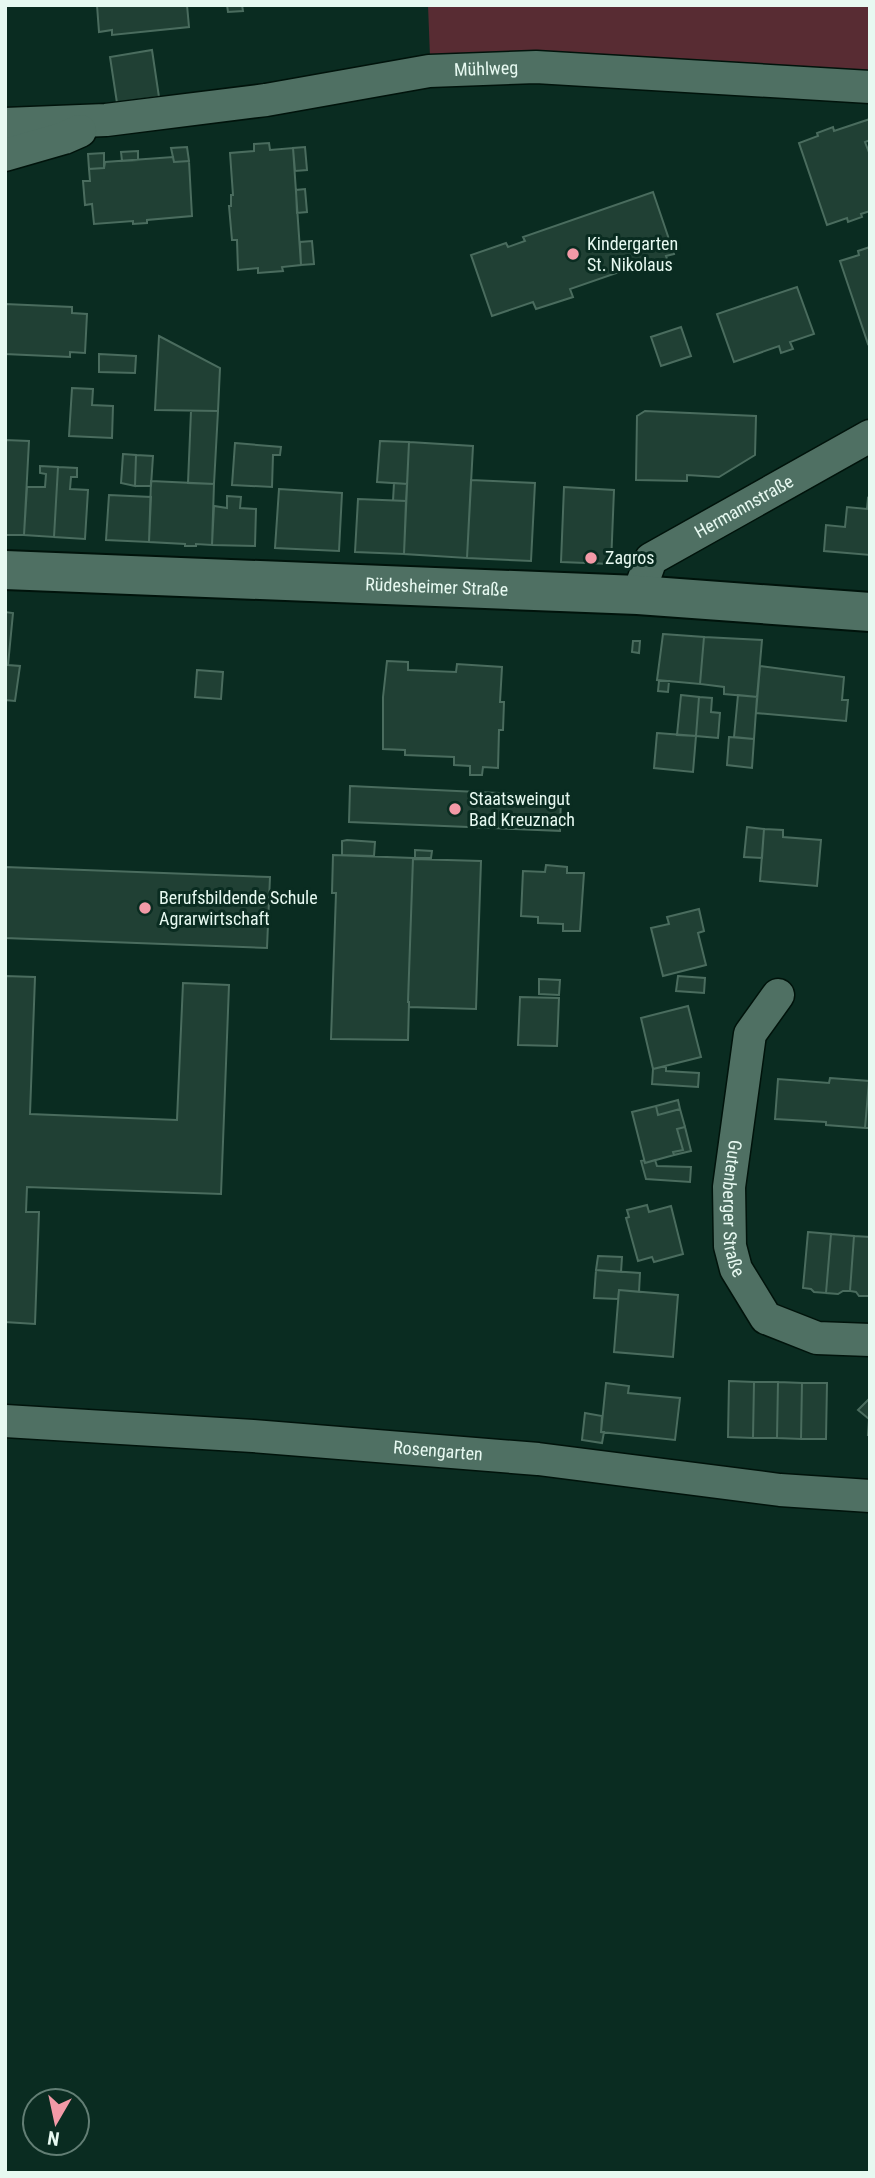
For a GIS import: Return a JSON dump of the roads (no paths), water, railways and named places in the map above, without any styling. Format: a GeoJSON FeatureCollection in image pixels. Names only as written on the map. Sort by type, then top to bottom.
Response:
{"type":"FeatureCollection","features":[{"type":"Feature","properties":{"kind":"street","name":"Mühlweg"},"geometry":{"type":"LineString","coordinates":[[5,124],[106,120],[266,100],[429,71],[536,67],[870,87]]}},
{"type":"Feature","properties":{"kind":"street","name":"Mühlweg"},"geometry":{"type":"LineString","coordinates":[[5,155],[64,138],[106,120]]}},
{"type":"Feature","properties":{"kind":"street","name":"Hermannstraße"},"geometry":{"type":"LineString","coordinates":[[638,595],[651,559],[870,436]]}},
{"type":"Feature","properties":{"kind":"street","name":"Rüdesheimer Straße"},"geometry":{"type":"LineString","coordinates":[[5,570],[638,595],[870,612]]}},
{"type":"Feature","properties":{"kind":"street","name":"Gutenberger Straße"},"geometry":{"type":"LineString","coordinates":[[778,995],[750,1034],[729,1187],[730,1246],[736,1269],[766,1318],[817,1338],[870,1340]]}},
{"type":"Feature","properties":{"kind":"street","name":"Rosengarten"},"geometry":{"type":"LineString","coordinates":[[5,1421],[253,1436],[525,1458],[780,1490],[870,1496]]}},
{"type":"Feature","properties":{"kind":"place","name":"Kindergarten St. Nikolaus"},"geometry":{"type":"Point","coordinates":[573,254]}},
{"type":"Feature","properties":{"kind":"place","name":"Zagros"},"geometry":{"type":"Point","coordinates":[591,558]}},
{"type":"Feature","properties":{"kind":"place","name":"Staatsweingut Bad Kreuznach"},"geometry":{"type":"Point","coordinates":[455,809]}},
{"type":"Feature","properties":{"kind":"place","name":"Berufsbildende Schule Agrarwirtschaft"},"geometry":{"type":"Point","coordinates":[145,908]}}]}
